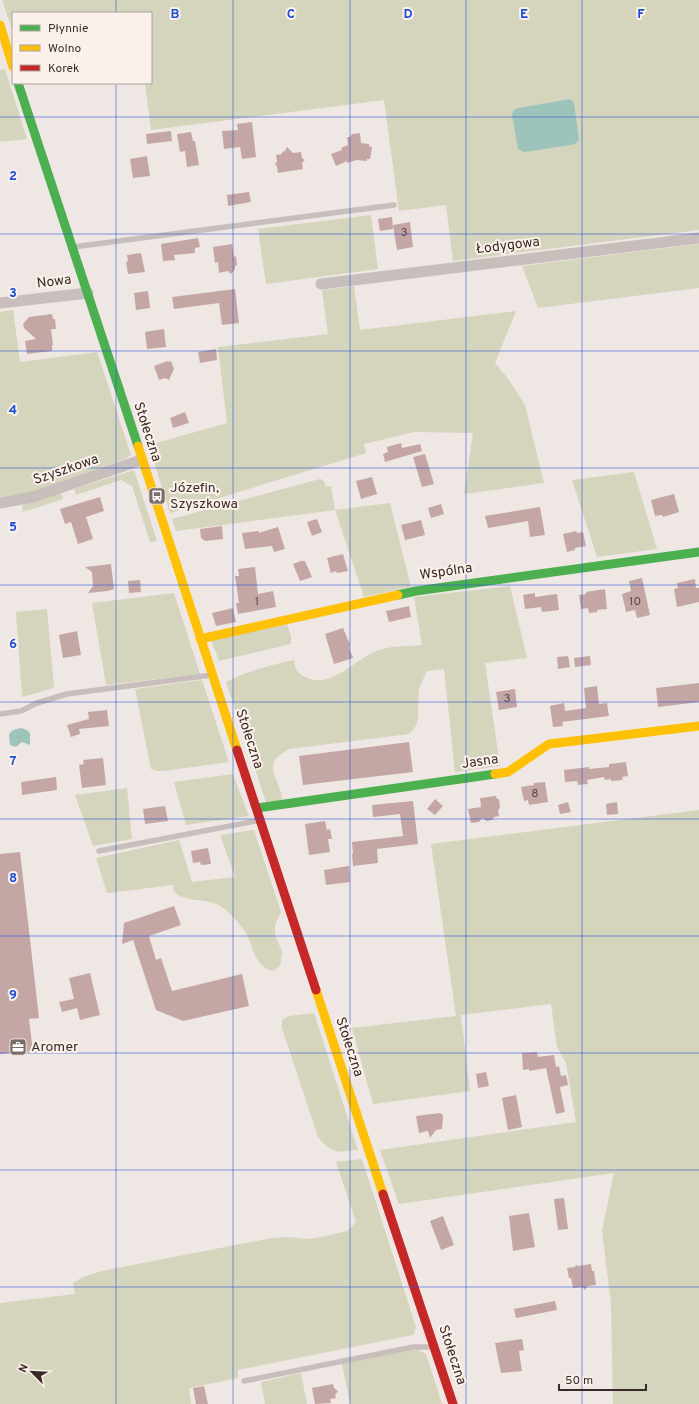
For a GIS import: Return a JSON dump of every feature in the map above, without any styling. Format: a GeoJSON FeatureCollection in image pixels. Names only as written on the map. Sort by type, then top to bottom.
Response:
{"type":"FeatureCollection","features":[{"type":"Feature","properties":{"kind":"street"},"geometry":{"type":"LineString","coordinates":[[0,25],[12,64]]}},
{"type":"Feature","properties":{"kind":"street","name":"Stołeczna"},"geometry":{"type":"LineString","coordinates":[[18,84],[453,1404]]}},
{"type":"Feature","properties":{"kind":"street","name":"Łodygowa"},"geometry":{"type":"LineString","coordinates":[[321,284],[699,238]]}},
{"type":"Feature","properties":{"kind":"street","name":"Nowa"},"geometry":{"type":"LineString","coordinates":[[0,303],[88,293]]}},
{"type":"Feature","properties":{"kind":"street","name":"Szyszkowa"},"geometry":{"type":"LineString","coordinates":[[0,503],[33,497],[141,460]]}},
{"type":"Feature","properties":{"kind":"street","name":"Wspólna"},"geometry":{"type":"LineString","coordinates":[[200,639],[416,591],[699,552]]}},
{"type":"Feature","properties":{"kind":"street","name":"Jasna"},"geometry":{"type":"LineString","coordinates":[[257,808],[508,772],[549,744],[699,726]]}},
{"type":"Feature","properties":{"kind":"lane"},"geometry":{"type":"LineString","coordinates":[[72,247],[394,204]]}},
{"type":"Feature","properties":{"kind":"lane"},"geometry":{"type":"LineString","coordinates":[[0,714],[22,711],[37,703],[67,694],[212,675]]}},
{"type":"Feature","properties":{"kind":"lane"},"geometry":{"type":"LineString","coordinates":[[99,851],[261,820]]}},
{"type":"Feature","properties":{"kind":"lane"},"geometry":{"type":"LineString","coordinates":[[244,1381],[413,1347],[435,1347]]}},
{"type":"Feature","properties":{"kind":"green space"},"geometry":{"type":"Polygon","coordinates":[[[2,0],[699,0],[699,230],[453,261],[446,205],[399,211],[384,100],[151,130],[145,84],[152,84],[152,12],[12,12],[12,29],[2,0]],[[569,99],[518,108],[574,103],[569,99]]]}},
{"type":"Feature","properties":{"kind":"green space"},"geometry":{"type":"Polygon","coordinates":[[[5,69],[27,139],[0,142],[0,70],[5,69]]]}},
{"type":"Feature","properties":{"kind":"green space"},"geometry":{"type":"Polygon","coordinates":[[[371,215],[378,269],[266,284],[258,229],[371,215]]]}},
{"type":"Feature","properties":{"kind":"green space"},"geometry":{"type":"Polygon","coordinates":[[[699,244],[699,288],[538,308],[522,266],[699,244]]]}},
{"type":"Feature","properties":{"kind":"green space"},"geometry":{"type":"Polygon","coordinates":[[[354,286],[360,330],[516,311],[495,363],[509,380],[525,405],[544,483],[464,494],[473,433],[414,432],[364,444],[366,453],[170,513],[149,445],[227,423],[218,347],[328,334],[322,290],[354,286]]]}},
{"type":"Feature","properties":{"kind":"green space"},"geometry":{"type":"Polygon","coordinates":[[[13,310],[20,362],[97,352],[131,455],[125,459],[36,491],[21,495],[0,497],[0,312],[13,310]]]}},
{"type":"Feature","properties":{"kind":"green space"},"geometry":{"type":"Polygon","coordinates":[[[134,470],[157,541],[150,542],[132,486],[121,480],[76,495],[74,489],[134,470]]]}},
{"type":"Feature","properties":{"kind":"green space"},"geometry":{"type":"Polygon","coordinates":[[[634,472],[657,549],[597,557],[572,480],[634,472]]]}},
{"type":"Feature","properties":{"kind":"green space"},"geometry":{"type":"Polygon","coordinates":[[[320,479],[323,480],[326,487],[331,486],[335,510],[176,531],[172,519],[320,479]]]}},
{"type":"Feature","properties":{"kind":"green space"},"geometry":{"type":"Polygon","coordinates":[[[61,493],[63,499],[23,512],[22,505],[61,493]]]}},
{"type":"Feature","properties":{"kind":"green space"},"geometry":{"type":"Polygon","coordinates":[[[390,503],[411,587],[364,597],[335,510],[390,503]]]}},
{"type":"Feature","properties":{"kind":"green space"},"geometry":{"type":"Polygon","coordinates":[[[510,586],[527,658],[485,663],[500,766],[455,772],[444,669],[427,671],[419,688],[418,718],[416,726],[409,734],[289,749],[280,755],[275,761],[273,767],[282,800],[266,802],[226,682],[259,669],[294,660],[297,670],[305,677],[315,680],[335,676],[373,652],[382,649],[422,645],[414,597],[510,586]]]}},
{"type":"Feature","properties":{"kind":"green space"},"geometry":{"type":"Polygon","coordinates":[[[174,593],[200,674],[106,685],[92,603],[174,593]]]}},
{"type":"Feature","properties":{"kind":"green space"},"geometry":{"type":"Polygon","coordinates":[[[47,609],[54,688],[22,697],[16,612],[47,609]]]}},
{"type":"Feature","properties":{"kind":"green space"},"geometry":{"type":"Polygon","coordinates":[[[287,624],[291,636],[291,644],[219,661],[211,639],[287,624]]]}},
{"type":"Feature","properties":{"kind":"green space"},"geometry":{"type":"Polygon","coordinates":[[[202,680],[229,762],[164,771],[151,769],[135,689],[202,680]]]}},
{"type":"Feature","properties":{"kind":"green space"},"geometry":{"type":"Polygon","coordinates":[[[233,774],[249,816],[186,825],[174,782],[233,774]]]}},
{"type":"Feature","properties":{"kind":"green space"},"geometry":{"type":"Polygon","coordinates":[[[127,788],[132,839],[93,846],[75,795],[127,788]]]}},
{"type":"Feature","properties":{"kind":"green space"},"geometry":{"type":"Polygon","coordinates":[[[699,810],[699,1404],[613,1404],[611,1305],[602,1230],[614,1173],[399,1204],[380,1150],[576,1122],[566,1063],[557,1047],[551,1004],[461,1015],[470,1091],[373,1104],[352,1028],[456,1016],[431,844],[699,810]]]}},
{"type":"Feature","properties":{"kind":"green space"},"geometry":{"type":"Polygon","coordinates":[[[254,830],[281,912],[275,925],[275,934],[282,952],[280,966],[273,971],[262,966],[256,957],[245,932],[235,919],[218,904],[180,896],[173,890],[174,885],[107,893],[96,858],[179,840],[192,882],[235,877],[220,835],[254,830]]]}},
{"type":"Feature","properties":{"kind":"green space"},"geometry":{"type":"Polygon","coordinates":[[[314,1013],[358,1150],[340,1152],[332,1150],[318,1137],[282,1028],[282,1020],[289,1016],[314,1013]]]}},
{"type":"Feature","properties":{"kind":"green space"},"geometry":{"type":"Polygon","coordinates":[[[362,1159],[416,1327],[413,1335],[238,1370],[238,1378],[189,1388],[191,1404],[0,1404],[0,1303],[75,1294],[73,1283],[83,1277],[102,1271],[272,1238],[287,1237],[306,1239],[347,1231],[356,1222],[336,1162],[362,1159]]]}},
{"type":"Feature","properties":{"kind":"green space"},"geometry":{"type":"Polygon","coordinates":[[[416,1349],[426,1354],[442,1404],[350,1404],[342,1364],[416,1349]]]}},
{"type":"Feature","properties":{"kind":"green space"},"geometry":{"type":"Polygon","coordinates":[[[301,1373],[307,1404],[265,1404],[261,1382],[301,1373]]]}},
{"type":"Feature","properties":{"kind":"water"},"geometry":{"type":"Polygon","coordinates":[[[569,99],[574,103],[579,140],[575,144],[524,152],[518,149],[512,114],[514,110],[569,99]]]}},
{"type":"Feature","properties":{"kind":"water"},"geometry":{"type":"Polygon","coordinates":[[[21,728],[30,733],[30,745],[22,742],[16,747],[10,745],[9,734],[13,730],[21,728]]]}},
{"type":"Feature","properties":{"kind":"building"},"geometry":{"type":"Polygon","coordinates":[[[252,122],[256,157],[242,159],[240,147],[224,149],[222,131],[238,130],[237,124],[252,122]]]}},
{"type":"Feature","properties":{"kind":"building"},"geometry":{"type":"Polygon","coordinates":[[[171,131],[172,141],[147,144],[146,134],[171,131]]]}},
{"type":"Feature","properties":{"kind":"building"},"geometry":{"type":"Polygon","coordinates":[[[191,132],[193,141],[195,141],[199,165],[187,167],[185,151],[180,152],[177,134],[191,132]]]}},
{"type":"Feature","properties":{"kind":"building"},"geometry":{"type":"Polygon","coordinates":[[[360,133],[361,143],[369,144],[369,146],[372,147],[370,159],[367,159],[367,161],[357,160],[347,163],[347,161],[336,166],[331,154],[342,150],[341,148],[348,145],[347,137],[350,137],[352,134],[360,133]]]}},
{"type":"Feature","properties":{"kind":"building"},"geometry":{"type":"Polygon","coordinates":[[[287,147],[293,153],[301,152],[302,158],[305,160],[302,163],[303,169],[278,173],[277,166],[275,165],[277,161],[276,155],[282,154],[287,147]]]}},
{"type":"Feature","properties":{"kind":"building"},"geometry":{"type":"Polygon","coordinates":[[[147,156],[150,176],[133,178],[130,159],[147,156]]]}},
{"type":"Feature","properties":{"kind":"building"},"geometry":{"type":"Polygon","coordinates":[[[249,192],[251,202],[228,206],[227,195],[249,192]]]}},
{"type":"Feature","properties":{"kind":"building"},"geometry":{"type":"Polygon","coordinates":[[[392,217],[393,229],[380,231],[378,219],[392,217]]]}},
{"type":"Feature","properties":{"kind":"building"},"geometry":{"type":"Polygon","coordinates":[[[410,222],[413,247],[397,250],[393,225],[410,222]]]}},
{"type":"Feature","properties":{"kind":"building"},"geometry":{"type":"Polygon","coordinates":[[[198,238],[200,247],[195,248],[195,253],[174,255],[175,260],[163,261],[161,244],[198,238]]]}},
{"type":"Feature","properties":{"kind":"building"},"geometry":{"type":"Polygon","coordinates":[[[232,244],[237,265],[231,274],[228,271],[219,273],[218,262],[215,263],[213,247],[232,244]]]}},
{"type":"Feature","properties":{"kind":"building"},"geometry":{"type":"Polygon","coordinates":[[[141,253],[145,272],[128,274],[126,262],[128,261],[127,255],[141,253]]]}},
{"type":"Feature","properties":{"kind":"building"},"geometry":{"type":"Polygon","coordinates":[[[235,289],[239,323],[222,325],[219,303],[174,309],[172,297],[235,289]]]}},
{"type":"Feature","properties":{"kind":"building"},"geometry":{"type":"Polygon","coordinates":[[[148,291],[150,308],[136,310],[134,293],[148,291]]]}},
{"type":"Feature","properties":{"kind":"building"},"geometry":{"type":"Polygon","coordinates":[[[52,314],[53,319],[55,319],[56,329],[51,329],[53,345],[52,351],[27,354],[25,341],[36,339],[24,328],[23,324],[29,317],[52,314]]]}},
{"type":"Feature","properties":{"kind":"building"},"geometry":{"type":"Polygon","coordinates":[[[164,329],[166,347],[147,349],[145,332],[164,329]]]}},
{"type":"Feature","properties":{"kind":"building"},"geometry":{"type":"Polygon","coordinates":[[[216,349],[217,360],[200,363],[198,352],[216,349]]]}},
{"type":"Feature","properties":{"kind":"building"},"geometry":{"type":"Polygon","coordinates":[[[171,361],[174,369],[169,380],[165,378],[159,380],[154,366],[171,361]]]}},
{"type":"Feature","properties":{"kind":"building"},"geometry":{"type":"Polygon","coordinates":[[[185,412],[189,423],[173,428],[170,418],[185,412]]]}},
{"type":"Feature","properties":{"kind":"building"},"geometry":{"type":"Polygon","coordinates":[[[401,443],[402,448],[420,444],[422,451],[385,462],[383,454],[388,452],[387,447],[401,443]]]}},
{"type":"Feature","properties":{"kind":"building"},"geometry":{"type":"Polygon","coordinates":[[[425,454],[434,484],[422,487],[413,457],[425,454]]]}},
{"type":"Feature","properties":{"kind":"building"},"geometry":{"type":"Polygon","coordinates":[[[372,477],[377,494],[361,499],[356,481],[372,477]]]}},
{"type":"Feature","properties":{"kind":"building"},"geometry":{"type":"Polygon","coordinates":[[[674,494],[679,512],[663,517],[662,515],[655,516],[651,500],[674,494]]]}},
{"type":"Feature","properties":{"kind":"building"},"geometry":{"type":"Polygon","coordinates":[[[100,497],[104,511],[86,517],[93,539],[78,544],[71,522],[65,524],[60,509],[100,497]]]}},
{"type":"Feature","properties":{"kind":"building"},"geometry":{"type":"Polygon","coordinates":[[[441,504],[444,514],[431,518],[428,508],[441,504]]]}},
{"type":"Feature","properties":{"kind":"building"},"geometry":{"type":"Polygon","coordinates":[[[540,507],[545,535],[530,537],[528,521],[488,528],[485,516],[540,507]]]}},
{"type":"Feature","properties":{"kind":"building"},"geometry":{"type":"Polygon","coordinates":[[[317,519],[322,532],[312,536],[307,522],[317,519]]]}},
{"type":"Feature","properties":{"kind":"building"},"geometry":{"type":"Polygon","coordinates":[[[421,520],[425,535],[405,540],[401,525],[421,520]]]}},
{"type":"Feature","properties":{"kind":"building"},"geometry":{"type":"Polygon","coordinates":[[[222,526],[223,539],[205,541],[201,538],[200,529],[222,526]]]}},
{"type":"Feature","properties":{"kind":"building"},"geometry":{"type":"Polygon","coordinates":[[[278,527],[285,549],[274,552],[272,546],[245,549],[242,533],[259,531],[259,533],[278,527]]]}},
{"type":"Feature","properties":{"kind":"building"},"geometry":{"type":"Polygon","coordinates":[[[576,531],[577,533],[583,532],[586,546],[575,548],[575,550],[567,552],[563,534],[576,531]]]}},
{"type":"Feature","properties":{"kind":"building"},"geometry":{"type":"Polygon","coordinates":[[[343,554],[348,571],[337,573],[336,571],[331,573],[327,558],[343,554]]]}},
{"type":"Feature","properties":{"kind":"building"},"geometry":{"type":"Polygon","coordinates":[[[305,561],[312,577],[300,581],[293,564],[305,561]]]}},
{"type":"Feature","properties":{"kind":"building"},"geometry":{"type":"Polygon","coordinates":[[[111,564],[114,589],[88,593],[93,586],[92,572],[85,567],[111,564]]]}},
{"type":"Feature","properties":{"kind":"building"},"geometry":{"type":"Polygon","coordinates":[[[255,567],[258,594],[273,591],[276,607],[238,614],[236,603],[239,603],[235,576],[239,576],[238,569],[255,567]]]}},
{"type":"Feature","properties":{"kind":"building"},"geometry":{"type":"Polygon","coordinates":[[[642,578],[650,615],[637,618],[635,610],[626,612],[622,594],[631,591],[629,581],[642,578]]]}},
{"type":"Feature","properties":{"kind":"building"},"geometry":{"type":"Polygon","coordinates":[[[695,579],[696,588],[699,588],[699,602],[677,607],[674,589],[678,588],[677,583],[695,579]]]}},
{"type":"Feature","properties":{"kind":"building"},"geometry":{"type":"Polygon","coordinates":[[[140,580],[141,592],[129,593],[128,581],[140,580]]]}},
{"type":"Feature","properties":{"kind":"building"},"geometry":{"type":"Polygon","coordinates":[[[605,589],[607,609],[589,613],[588,608],[581,609],[579,595],[586,594],[586,592],[605,589]]]}},
{"type":"Feature","properties":{"kind":"building"},"geometry":{"type":"Polygon","coordinates":[[[535,593],[535,597],[557,594],[559,610],[542,612],[541,607],[525,609],[523,595],[535,593]]]}},
{"type":"Feature","properties":{"kind":"building"},"geometry":{"type":"Polygon","coordinates":[[[409,606],[411,617],[389,622],[386,611],[409,606]]]}},
{"type":"Feature","properties":{"kind":"building"},"geometry":{"type":"Polygon","coordinates":[[[233,608],[236,622],[216,626],[212,613],[233,608]]]}},
{"type":"Feature","properties":{"kind":"building"},"geometry":{"type":"Polygon","coordinates":[[[343,628],[349,641],[349,648],[353,658],[334,664],[325,634],[343,628]]]}},
{"type":"Feature","properties":{"kind":"building"},"geometry":{"type":"Polygon","coordinates":[[[77,631],[81,655],[63,658],[59,635],[77,631]]]}},
{"type":"Feature","properties":{"kind":"building"},"geometry":{"type":"Polygon","coordinates":[[[568,656],[570,667],[558,669],[557,657],[568,656]]]}},
{"type":"Feature","properties":{"kind":"building"},"geometry":{"type":"Polygon","coordinates":[[[590,656],[591,665],[575,667],[574,658],[590,656]]]}},
{"type":"Feature","properties":{"kind":"building"},"geometry":{"type":"Polygon","coordinates":[[[699,683],[699,702],[658,707],[656,688],[699,683]]]}},
{"type":"Feature","properties":{"kind":"building"},"geometry":{"type":"Polygon","coordinates":[[[597,686],[599,704],[607,703],[609,716],[562,722],[563,726],[553,727],[550,706],[564,703],[565,711],[586,708],[584,688],[597,686]]]}},
{"type":"Feature","properties":{"kind":"building"},"geometry":{"type":"Polygon","coordinates":[[[515,689],[517,707],[499,710],[496,692],[515,689]]]}},
{"type":"Feature","properties":{"kind":"building"},"geometry":{"type":"Polygon","coordinates":[[[107,710],[109,726],[79,729],[80,734],[71,737],[67,725],[89,719],[88,712],[107,710]]]}},
{"type":"Feature","properties":{"kind":"building"},"geometry":{"type":"Polygon","coordinates":[[[409,742],[413,772],[303,785],[299,756],[409,742]]]}},
{"type":"Feature","properties":{"kind":"building"},"geometry":{"type":"Polygon","coordinates":[[[103,758],[106,785],[82,788],[79,765],[84,764],[83,760],[103,758]]]}},
{"type":"Feature","properties":{"kind":"building"},"geometry":{"type":"Polygon","coordinates":[[[626,762],[628,776],[622,777],[623,780],[611,781],[611,779],[605,780],[604,777],[587,780],[588,784],[578,785],[577,781],[565,782],[564,770],[589,767],[589,769],[609,767],[609,764],[626,762]]]}},
{"type":"Feature","properties":{"kind":"building"},"geometry":{"type":"Polygon","coordinates":[[[56,777],[57,790],[22,795],[21,782],[56,777]]]}},
{"type":"Feature","properties":{"kind":"building"},"geometry":{"type":"Polygon","coordinates":[[[545,782],[548,802],[529,805],[528,800],[524,801],[521,787],[534,785],[534,783],[545,782]]]}},
{"type":"Feature","properties":{"kind":"building"},"geometry":{"type":"Polygon","coordinates":[[[496,796],[497,799],[499,799],[499,816],[487,821],[482,818],[479,822],[471,823],[468,809],[481,807],[480,798],[496,796]]]}},
{"type":"Feature","properties":{"kind":"building"},"geometry":{"type":"Polygon","coordinates":[[[435,799],[443,806],[435,815],[427,809],[435,799]]]}},
{"type":"Feature","properties":{"kind":"building"},"geometry":{"type":"Polygon","coordinates":[[[413,801],[418,844],[377,849],[378,863],[353,866],[352,842],[403,836],[400,814],[373,817],[372,805],[413,801]]]}},
{"type":"Feature","properties":{"kind":"building"},"geometry":{"type":"Polygon","coordinates":[[[568,802],[571,812],[560,814],[558,805],[568,802]]]}},
{"type":"Feature","properties":{"kind":"building"},"geometry":{"type":"Polygon","coordinates":[[[617,802],[618,814],[607,815],[606,804],[617,802]]]}},
{"type":"Feature","properties":{"kind":"building"},"geometry":{"type":"Polygon","coordinates":[[[165,806],[168,821],[145,824],[143,809],[165,806]]]}},
{"type":"Feature","properties":{"kind":"building"},"geometry":{"type":"Polygon","coordinates":[[[325,821],[327,830],[330,829],[332,839],[328,839],[330,852],[309,855],[305,824],[325,821]]]}},
{"type":"Feature","properties":{"kind":"building"},"geometry":{"type":"Polygon","coordinates":[[[208,848],[211,864],[201,865],[200,862],[193,863],[191,851],[208,848]]]}},
{"type":"Feature","properties":{"kind":"building"},"geometry":{"type":"Polygon","coordinates":[[[20,852],[39,1018],[29,1019],[33,1051],[0,1054],[0,854],[20,852]]]}},
{"type":"Feature","properties":{"kind":"building"},"geometry":{"type":"Polygon","coordinates":[[[349,866],[350,882],[326,885],[324,870],[349,866]]]}},
{"type":"Feature","properties":{"kind":"building"},"geometry":{"type":"Polygon","coordinates":[[[174,906],[181,925],[149,936],[156,960],[161,958],[172,991],[242,974],[249,1006],[183,1021],[156,1010],[133,940],[122,944],[124,923],[174,906]]]}},
{"type":"Feature","properties":{"kind":"building"},"geometry":{"type":"Polygon","coordinates":[[[90,973],[100,1015],[80,1020],[77,1008],[62,1012],[59,1002],[74,999],[69,978],[90,973]]]}},
{"type":"Feature","properties":{"kind":"building"},"geometry":{"type":"Polygon","coordinates":[[[537,1052],[538,1057],[554,1055],[556,1067],[559,1066],[561,1076],[566,1075],[568,1085],[560,1087],[565,1112],[556,1114],[546,1068],[529,1071],[529,1069],[523,1070],[522,1053],[537,1052]]]}},
{"type":"Feature","properties":{"kind":"building"},"geometry":{"type":"Polygon","coordinates":[[[486,1072],[489,1086],[478,1088],[476,1074],[486,1072]]]}},
{"type":"Feature","properties":{"kind":"building"},"geometry":{"type":"Polygon","coordinates":[[[516,1095],[522,1127],[508,1130],[502,1098],[516,1095]]]}},
{"type":"Feature","properties":{"kind":"building"},"geometry":{"type":"Polygon","coordinates":[[[440,1113],[443,1115],[442,1129],[436,1130],[430,1138],[428,1131],[419,1133],[416,1116],[440,1113]]]}},
{"type":"Feature","properties":{"kind":"building"},"geometry":{"type":"Polygon","coordinates":[[[564,1198],[568,1229],[558,1230],[554,1199],[564,1198]]]}},
{"type":"Feature","properties":{"kind":"building"},"geometry":{"type":"Polygon","coordinates":[[[529,1213],[535,1247],[513,1251],[509,1216],[529,1213]]]}},
{"type":"Feature","properties":{"kind":"building"},"geometry":{"type":"Polygon","coordinates":[[[443,1216],[454,1245],[441,1250],[430,1221],[443,1216]]]}},
{"type":"Feature","properties":{"kind":"building"},"geometry":{"type":"Polygon","coordinates":[[[591,1264],[592,1271],[594,1271],[596,1285],[588,1286],[585,1290],[582,1287],[573,1288],[567,1268],[575,1267],[576,1265],[591,1264]]]}},
{"type":"Feature","properties":{"kind":"building"},"geometry":{"type":"Polygon","coordinates":[[[555,1301],[557,1310],[516,1318],[514,1309],[555,1301]]]}},
{"type":"Feature","properties":{"kind":"building"},"geometry":{"type":"Polygon","coordinates":[[[522,1339],[524,1350],[519,1351],[522,1371],[501,1373],[495,1343],[522,1339]]]}},
{"type":"Feature","properties":{"kind":"building"},"geometry":{"type":"Polygon","coordinates":[[[333,1384],[334,1388],[338,1391],[335,1395],[336,1398],[330,1399],[331,1403],[315,1404],[312,1388],[333,1384]]]}},
{"type":"Feature","properties":{"kind":"building"},"geometry":{"type":"Polygon","coordinates":[[[204,1386],[208,1404],[196,1404],[193,1388],[204,1386]]]}},
{"type":"Feature","properties":{"kind":"traffic: fast"},"geometry":{"type":"LineString","coordinates":[[18,84],[138,446]]}},
{"type":"Feature","properties":{"kind":"traffic: fast"},"geometry":{"type":"LineString","coordinates":[[398,595],[416,591],[699,552]]}},
{"type":"Feature","properties":{"kind":"traffic: fast"},"geometry":{"type":"LineString","coordinates":[[257,808],[495,774]]}},
{"type":"Feature","properties":{"kind":"traffic: slow"},"geometry":{"type":"LineString","coordinates":[[0,25],[12,64]]}},
{"type":"Feature","properties":{"kind":"traffic: slow"},"geometry":{"type":"LineString","coordinates":[[138,446],[237,750]]}},
{"type":"Feature","properties":{"kind":"traffic: slow"},"geometry":{"type":"LineString","coordinates":[[200,639],[398,595]]}},
{"type":"Feature","properties":{"kind":"traffic: slow"},"geometry":{"type":"LineString","coordinates":[[495,774],[508,772],[549,744],[699,726]]}},
{"type":"Feature","properties":{"kind":"traffic: slow"},"geometry":{"type":"LineString","coordinates":[[316,990],[383,1194]]}},
{"type":"Feature","properties":{"kind":"traffic: jam"},"geometry":{"type":"LineString","coordinates":[[237,750],[316,990]]}},
{"type":"Feature","properties":{"kind":"traffic: jam"},"geometry":{"type":"LineString","coordinates":[[383,1194],[453,1404]]}},
{"type":"Feature","properties":{"kind":"place","name":"Józefin, Szyszkowa"},"geometry":{"type":"Point","coordinates":[157,496]}},
{"type":"Feature","properties":{"kind":"place","name":"Aromer"},"geometry":{"type":"Point","coordinates":[18,1047]}}]}
